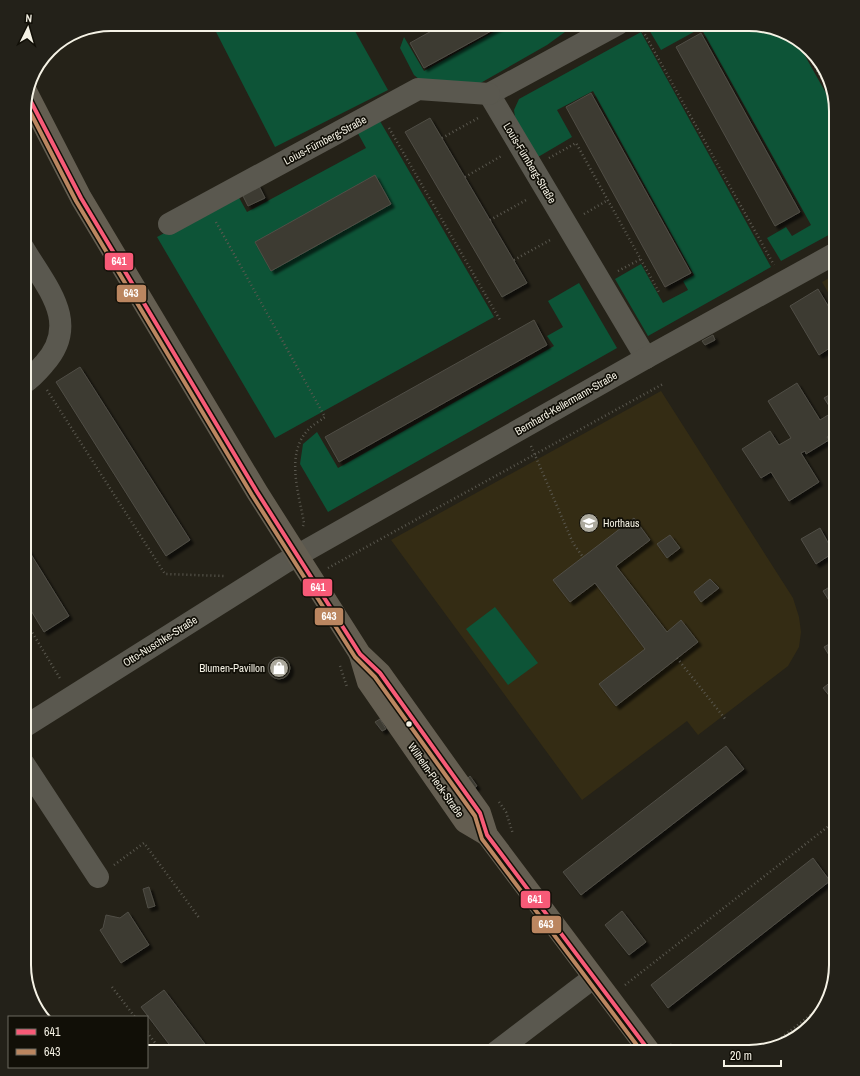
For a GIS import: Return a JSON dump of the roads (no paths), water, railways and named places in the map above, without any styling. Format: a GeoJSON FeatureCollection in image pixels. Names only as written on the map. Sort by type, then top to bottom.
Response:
{"type":"FeatureCollection","features":[{"type":"Feature","properties":{"kind":"main road","name":"Wilhelm-Pieck-Straße"},"geometry":{"type":"LineString","coordinates":[[32,102],[81,198],[296,556],[360,654],[380,673],[480,813],[487,835],[645,1045]]}},
{"type":"Feature","properties":{"kind":"street"},"geometry":{"type":"LineString","coordinates":[[493,101],[607,31]]}},
{"type":"Feature","properties":{"kind":"street","name":"Loius-Fürnberg-Straße"},"geometry":{"type":"LineString","coordinates":[[169,224],[418,89],[493,101]]}},
{"type":"Feature","properties":{"kind":"street","name":"Louis-Fürnberg-Straße"},"geometry":{"type":"LineString","coordinates":[[493,101],[646,358]]}},
{"type":"Feature","properties":{"kind":"street","name":"Bernhard-Kellermann-Straße"},"geometry":{"type":"LineString","coordinates":[[296,556],[646,358],[829,257]]}},
{"type":"Feature","properties":{"kind":"street"},"geometry":{"type":"LineString","coordinates":[[31,261],[57,305],[61,320],[61,333],[53,354],[31,378]]}},
{"type":"Feature","properties":{"kind":"street","name":"Otto-Nuschke-Straße"},"geometry":{"type":"LineString","coordinates":[[31,723],[296,556]]}},
{"type":"Feature","properties":{"kind":"street"},"geometry":{"type":"LineString","coordinates":[[31,775],[98,877]]}},
{"type":"Feature","properties":{"kind":"street"},"geometry":{"type":"LineString","coordinates":[[505,1045],[593,978]]}},
{"type":"Feature","properties":{"kind":"place","name":"Horthaus"},"geometry":{"type":"Point","coordinates":[589,523]}},
{"type":"Feature","properties":{"kind":"place","name":"Blumen-Pavillon"},"geometry":{"type":"Point","coordinates":[279,668]}}]}
